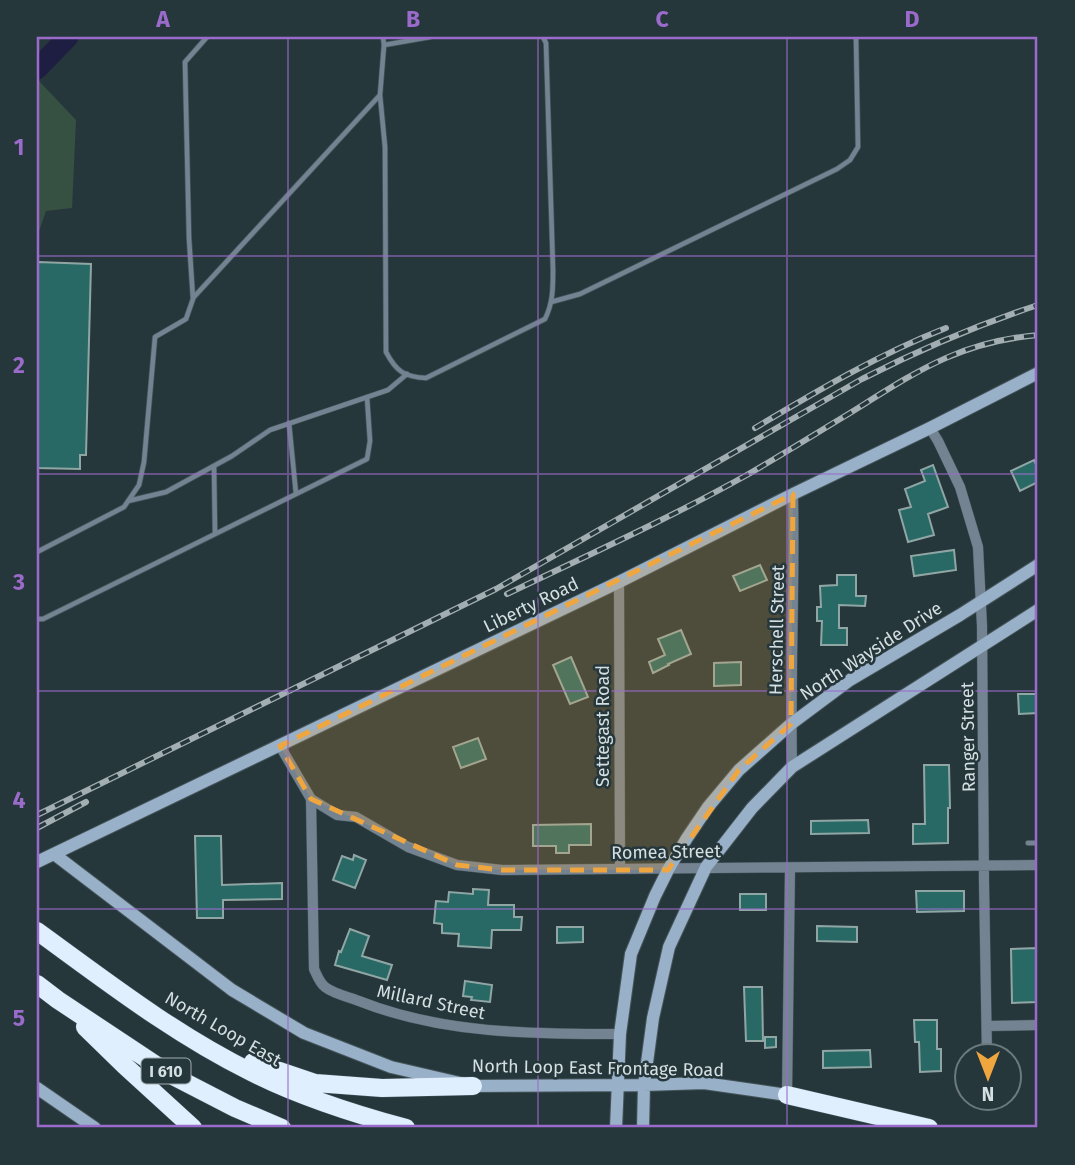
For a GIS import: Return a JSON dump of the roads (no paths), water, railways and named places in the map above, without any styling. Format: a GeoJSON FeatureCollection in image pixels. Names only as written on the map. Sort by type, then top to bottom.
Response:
{"type":"FeatureCollection","features":[{"type":"Feature","properties":{"kind":"highway","name":"North Loop East"},"geometry":{"type":"LineString","coordinates":[[37,931],[137,1003],[251,1073],[362,1116],[407,1128]]}},
{"type":"Feature","properties":{"kind":"highway","name":"I 610"},"geometry":{"type":"LineString","coordinates":[[37,984],[171,1075],[235,1108],[282,1128]]}},
{"type":"Feature","properties":{"kind":"highway"},"geometry":{"type":"LineString","coordinates":[[58,1000],[193,1128]]}},
{"type":"Feature","properties":{"kind":"highway"},"geometry":{"type":"LineString","coordinates":[[191,1038],[315,1083],[382,1088],[473,1086]]}},
{"type":"Feature","properties":{"kind":"highway"},"geometry":{"type":"LineString","coordinates":[[787,1095],[929,1128]]}},
{"type":"Feature","properties":{"kind":"main road","name":"Liberty Road"},"geometry":{"type":"LineString","coordinates":[[37,862],[619,582],[1038,373]]}},
{"type":"Feature","properties":{"kind":"main road","name":"North Wayside Drive"},"geometry":{"type":"LineString","coordinates":[[616,1128],[620,1034],[631,954],[668,870],[708,807],[739,770],[791,724],[850,680],[1038,565]]}},
{"type":"Feature","properties":{"kind":"main road"},"geometry":{"type":"LineString","coordinates":[[643,1128],[644,1085],[653,1018],[669,947],[706,867],[751,808],[792,767],[1038,610]]}},
{"type":"Feature","properties":{"kind":"main road","name":"North Loop East Frontage Road"},"geometry":{"type":"LineString","coordinates":[[54,854],[232,990],[304,1033],[391,1067],[473,1086],[704,1083],[787,1095]]}},
{"type":"Feature","properties":{"kind":"main road"},"geometry":{"type":"LineString","coordinates":[[37,1088],[95,1128]]}},
{"type":"Feature","properties":{"kind":"street","name":"Ranger Street"},"geometry":{"type":"LineString","coordinates":[[930,428],[960,487],[978,547],[982,645],[987,1042]]}},
{"type":"Feature","properties":{"kind":"street","name":"Herschell Street"},"geometry":{"type":"LineString","coordinates":[[792,767],[793,494]]}},
{"type":"Feature","properties":{"kind":"street","name":"Settegast Road"},"geometry":{"type":"LineString","coordinates":[[619,582],[620,869]]}},
{"type":"Feature","properties":{"kind":"street","name":"Millard Street"},"geometry":{"type":"LineString","coordinates":[[280,746],[311,799],[313,969],[326,988],[383,1010],[462,1028],[523,1034],[620,1034]]}},
{"type":"Feature","properties":{"kind":"street","name":"Romea Street"},"geometry":{"type":"LineString","coordinates":[[311,799],[337,814],[356,817],[408,847],[457,864],[502,870],[1038,865]]}},
{"type":"Feature","properties":{"kind":"street"},"geometry":{"type":"LineString","coordinates":[[787,1095],[790,867]]}},
{"type":"Feature","properties":{"kind":"street"},"geometry":{"type":"LineString","coordinates":[[987,1026],[1038,1025]]}},
{"type":"Feature","properties":{"kind":"lane"},"geometry":{"type":"LineString","coordinates":[[37,552],[124,507],[139,485],[144,462],[155,337],[186,319],[193,299],[185,62],[207,37]]}},
{"type":"Feature","properties":{"kind":"lane"},"geometry":{"type":"LineString","coordinates":[[383,37],[380,95],[385,147],[386,352],[395,368],[412,377],[426,378],[545,319],[551,302],[554,270],[546,43],[543,37]]}},
{"type":"Feature","properties":{"kind":"lane"},"geometry":{"type":"LineString","coordinates":[[384,45],[430,37]]}},
{"type":"Feature","properties":{"kind":"lane"},"geometry":{"type":"LineString","coordinates":[[551,302],[580,294],[837,169],[850,160],[858,147],[856,37]]}},
{"type":"Feature","properties":{"kind":"lane"},"geometry":{"type":"LineString","coordinates":[[193,299],[380,95]]}},
{"type":"Feature","properties":{"kind":"lane"},"geometry":{"type":"LineString","coordinates":[[128,501],[166,492],[232,456],[270,430],[388,390],[407,374]]}},
{"type":"Feature","properties":{"kind":"lane"},"geometry":{"type":"LineString","coordinates":[[37,619],[43,619],[367,459],[367,397]]}},
{"type":"Feature","properties":{"kind":"lane"},"geometry":{"type":"LineString","coordinates":[[289,423],[296,494]]}},
{"type":"Feature","properties":{"kind":"lane"},"geometry":{"type":"LineString","coordinates":[[214,466],[215,533]]}},
{"type":"Feature","properties":{"kind":"lane"},"geometry":{"type":"LineString","coordinates":[[1028,843],[1038,843]]}},
{"type":"Feature","properties":{"kind":"waterway"},"geometry":{"type":"LineString","coordinates":[[37,69],[68,37]]}},
{"type":"Feature","properties":{"kind":"railway"},"geometry":{"type":"LineString","coordinates":[[37,815],[496,589],[862,379],[948,339],[1038,305]]}},
{"type":"Feature","properties":{"kind":"railway"},"geometry":{"type":"LineString","coordinates":[[755,428],[872,361],[946,328]]}},
{"type":"Feature","properties":{"kind":"railway"},"geometry":{"type":"LineString","coordinates":[[507,594],[716,492],[939,361],[984,344],[1038,335]]}},
{"type":"Feature","properties":{"kind":"railway"},"geometry":{"type":"LineString","coordinates":[[37,828],[86,802]]}}]}
